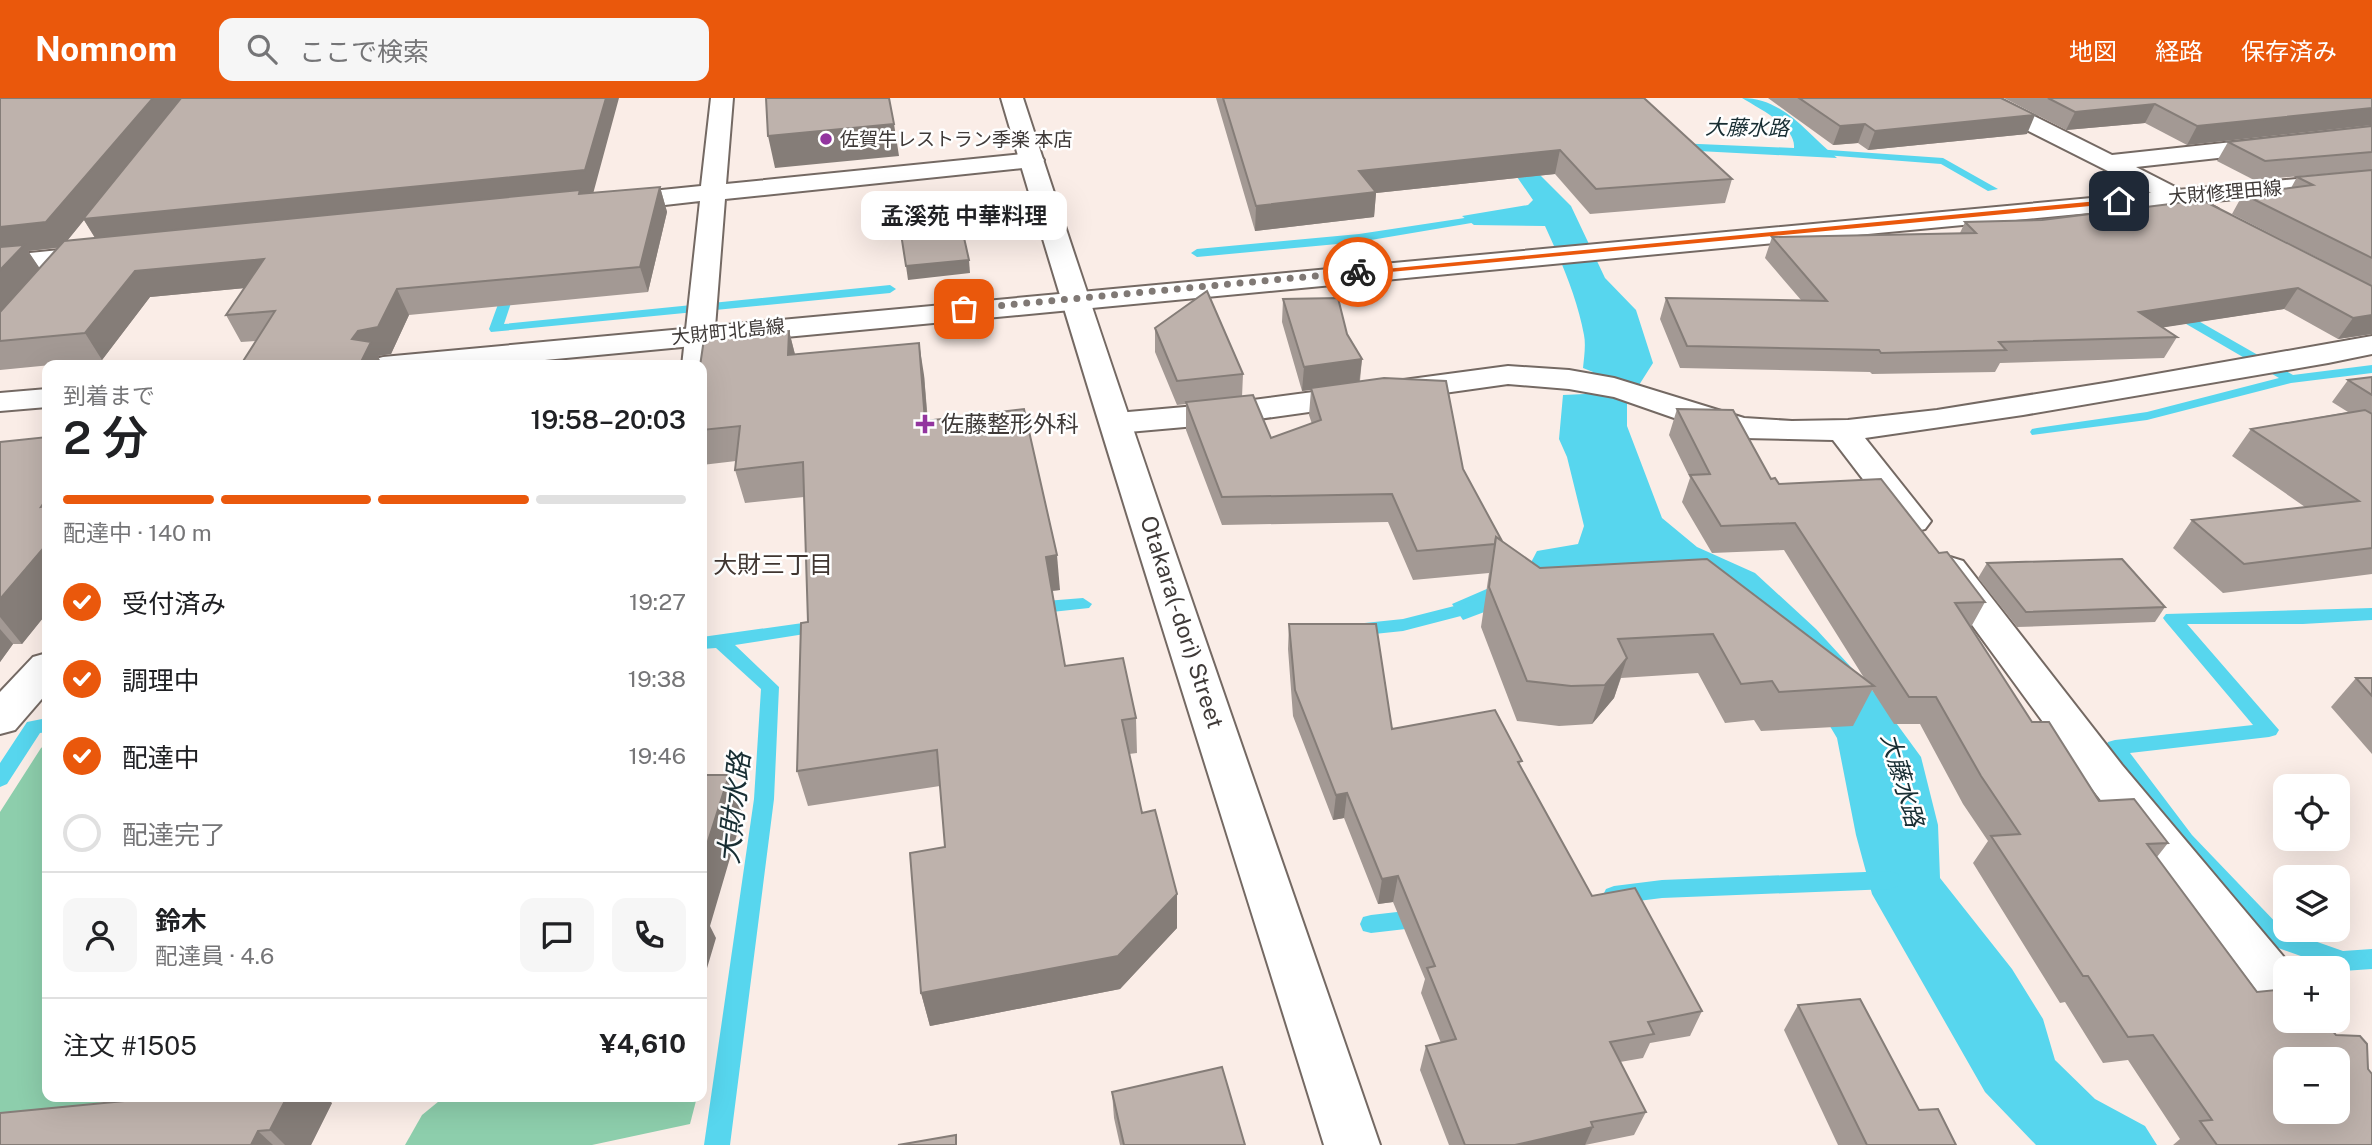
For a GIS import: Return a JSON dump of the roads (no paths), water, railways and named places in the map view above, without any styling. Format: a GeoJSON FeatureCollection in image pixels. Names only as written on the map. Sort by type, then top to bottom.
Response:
{"type":"FeatureCollection","features":[{"type":"Feature","properties":{"kind":"street"},"geometry":{"type":"LineString","coordinates":[[697,360],[722,98]]}},
{"type":"Feature","properties":{"kind":"street","name":"Otakara(-dori) Street"},"geometry":{"type":"LineString","coordinates":[[1012,98],[1074,299],[1117,423],[1352,1145]]}},
{"type":"Feature","properties":{"kind":"street"},"geometry":{"type":"LineString","coordinates":[[1980,98],[2227,224]]}},
{"type":"Feature","properties":{"kind":"street"},"geometry":{"type":"LineString","coordinates":[[2109,163],[2372,134]]}},
{"type":"Feature","properties":{"kind":"street"},"geometry":{"type":"LineString","coordinates":[[595,204],[1032,160]]}},
{"type":"Feature","properties":{"kind":"street","name":"大財修理田線"},"geometry":{"type":"LineString","coordinates":[[1074,299],[2372,178]]}},
{"type":"Feature","properties":{"kind":"street"},"geometry":{"type":"LineString","coordinates":[[46,285],[96,225]]}},
{"type":"Feature","properties":{"kind":"street"},"geometry":{"type":"LineString","coordinates":[[0,264],[126,251]]}},
{"type":"Feature","properties":{"kind":"street","name":"大財町北島線"},"geometry":{"type":"LineString","coordinates":[[421,360],[701,316],[1074,299]]}},
{"type":"Feature","properties":{"kind":"street"},"geometry":{"type":"LineString","coordinates":[[1117,423],[1230,413],[1508,375],[1582,381],[1632,392],[1743,428],[1842,430],[1967,414],[2247,370],[2372,345]]}},
{"type":"Feature","properties":{"kind":"street"},"geometry":{"type":"LineString","coordinates":[[0,402],[42,398]]}},
{"type":"Feature","properties":{"kind":"street"},"geometry":{"type":"LineString","coordinates":[[1842,430],[2108,777],[2273,979]]}},
{"type":"Feature","properties":{"kind":"street"},"geometry":{"type":"LineString","coordinates":[[0,719],[42,673]]}},
{"type":"Feature","properties":{"kind":"water","name":"大藤水路"},"geometry":{"type":"Polygon","coordinates":[[[1400,98],[1426,98],[1493,143],[1606,140],[1794,148],[1793,140],[1783,125],[1742,98],[1757,100],[1783,111],[1837,158],[1698,151],[1595,154],[1559,151],[1529,155],[1527,162],[1571,206],[1605,278],[1636,310],[1653,363],[1627,404],[1627,426],[1662,518],[1697,547],[1755,573],[1816,629],[1872,690],[1921,757],[1938,825],[1940,878],[2012,969],[2043,1019],[2055,1060],[2095,1099],[2145,1126],[2157,1145],[2036,1145],[1985,1092],[1872,894],[1856,835],[1837,738],[1794,666],[1731,613],[1691,593],[1627,590],[1511,602],[1463,620],[1452,604],[1526,572],[1537,551],[1578,544],[1584,526],[1567,457],[1559,439],[1563,395],[1585,394],[1593,372],[1583,368],[1585,343],[1581,321],[1568,279],[1545,226],[1474,225],[1462,216],[1528,205],[1533,200],[1517,177],[1415,100],[1400,98]]]}},
{"type":"Feature","properties":{"kind":"waterway"},"geometry":{"type":"LineString","coordinates":[[1815,152],[1943,161],[1992,189]]}},
{"type":"Feature","properties":{"kind":"waterway"},"geometry":{"type":"LineString","coordinates":[[1197,253],[1359,238],[1491,217]]}},
{"type":"Feature","properties":{"kind":"waterway"},"geometry":{"type":"LineString","coordinates":[[511,285],[496,329],[890,289]]}},
{"type":"Feature","properties":{"kind":"waterway"},"geometry":{"type":"LineString","coordinates":[[2174,311],[2291,379]]}},
{"type":"Feature","properties":{"kind":"waterway"},"geometry":{"type":"LineString","coordinates":[[2291,379],[2372,369]]}},
{"type":"Feature","properties":{"kind":"waterway"},"geometry":{"type":"LineString","coordinates":[[2037,432],[2147,416],[2291,379]]}},
{"type":"Feature","properties":{"kind":"waterway"},"geometry":{"type":"LineString","coordinates":[[1033,608],[1083,604]]}},
{"type":"Feature","properties":{"kind":"waterway"},"geometry":{"type":"LineString","coordinates":[[1355,630],[1403,625],[1478,606]]}},
{"type":"Feature","properties":{"kind":"waterway"},"geometry":{"type":"LineString","coordinates":[[2372,614],[2303,618],[2172,618],[2269,730],[2115,747],[2185,841],[2275,937],[2343,961],[2372,959]]}},
{"type":"Feature","properties":{"kind":"waterway"},"geometry":{"type":"LineString","coordinates":[[720,641],[824,626]]}},
{"type":"Feature","properties":{"kind":"waterway","name":"大財水路"},"geometry":{"type":"LineString","coordinates":[[707,642],[720,641]]}},
{"type":"Feature","properties":{"kind":"waterway","name":"大財水路"},"geometry":{"type":"LineString","coordinates":[[717,1145],[764,799],[770,687],[720,641]]}},
{"type":"Feature","properties":{"kind":"waterway"},"geometry":{"type":"LineString","coordinates":[[0,779],[34,727],[42,726]]}},
{"type":"Feature","properties":{"kind":"waterway"},"geometry":{"type":"LineString","coordinates":[[1614,895],[1662,889],[1890,880]]}},
{"type":"Feature","properties":{"kind":"waterway"},"geometry":{"type":"LineString","coordinates":[[1371,924],[1423,918]]}},
{"type":"Feature","properties":{"kind":"place","name":"佐賀牛レストラン季楽 本店"},"geometry":{"type":"Point","coordinates":[826,139]}},
{"type":"Feature","properties":{"kind":"place","name":"孟溪苑 中華料理"},"geometry":{"type":"Point","coordinates":[964,309]}},
{"type":"Feature","properties":{"kind":"place","name":"佐藤整形外科"},"geometry":{"type":"Point","coordinates":[925,424]}},
{"type":"Feature","properties":{"kind":"district","name":"大財三丁目"},"geometry":{"type":"Point","coordinates":[773,565]}}]}
